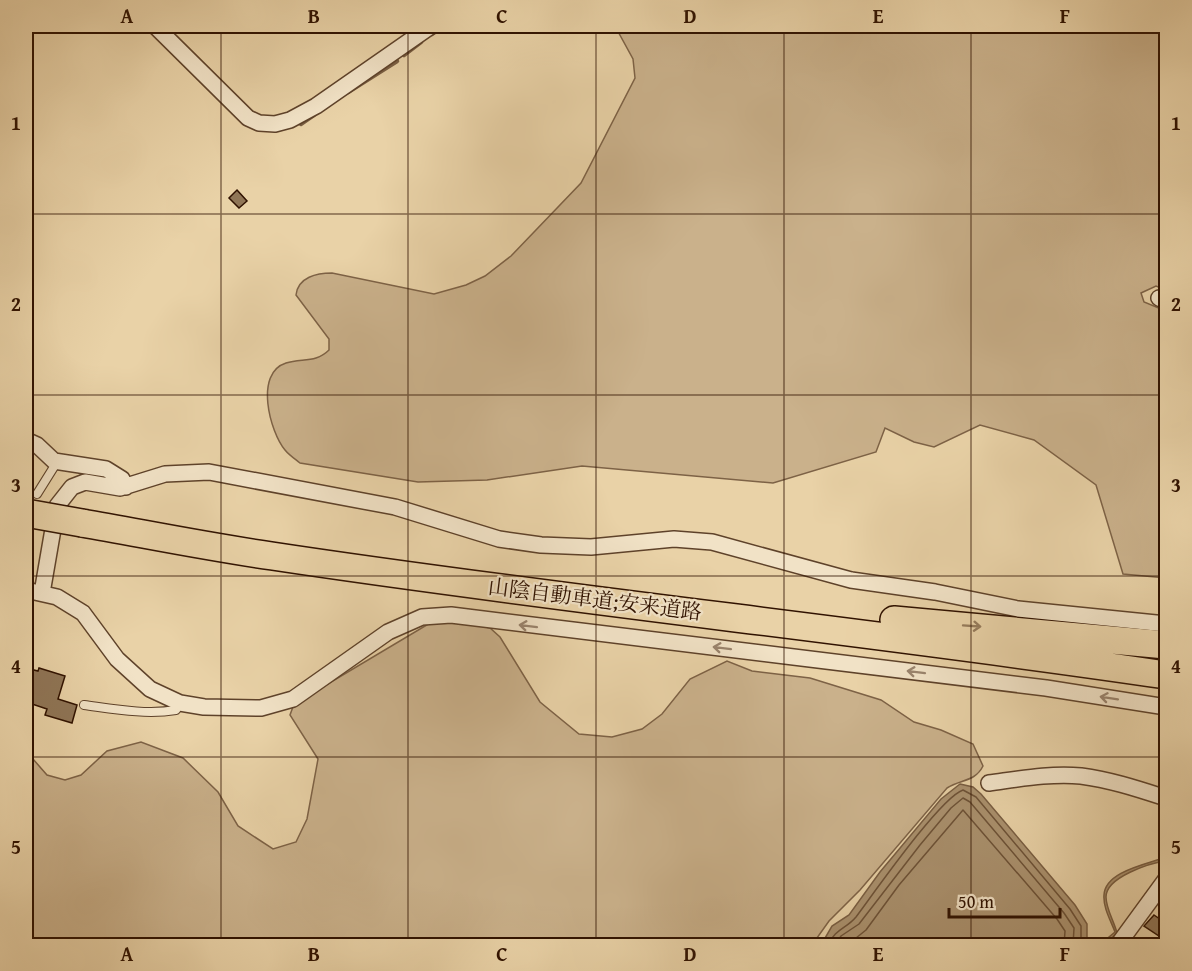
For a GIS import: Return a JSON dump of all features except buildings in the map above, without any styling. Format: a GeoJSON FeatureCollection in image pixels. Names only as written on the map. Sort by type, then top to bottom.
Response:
{"type":"FeatureCollection","features":[{"type":"Feature","properties":{"kind":"highway","name":"山陰自動車道;安来道路"},"geometry":{"type":"LineString","coordinates":[[31,503],[82,523],[314,562],[473,585],[683,609],[1167,675]]}},
{"type":"Feature","properties":{"kind":"highway"},"geometry":{"type":"LineString","coordinates":[[683,609],[900,621],[1167,645]]}},
{"type":"Feature","properties":{"kind":"highway"},"geometry":{"type":"LineString","coordinates":[[831,629],[889,643],[1167,690]]}},
{"type":"Feature","properties":{"kind":"street"},"geometry":{"type":"LineString","coordinates":[[155,26],[248,118],[259,123],[274,124],[290,120],[316,106],[431,26]]}},
{"type":"Feature","properties":{"kind":"street"},"geometry":{"type":"LineString","coordinates":[[26,440],[37,445],[47,457],[57,462],[86,463],[105,468],[123,479],[126,487]]}},
{"type":"Feature","properties":{"kind":"street"},"geometry":{"type":"LineString","coordinates":[[42,593],[57,506],[65,492],[85,482],[126,487],[165,474],[209,471],[395,507],[499,539],[541,545],[591,547],[674,539],[712,542],[851,580],[935,592],[1018,609],[1167,624]]}},
{"type":"Feature","properties":{"kind":"street"},"geometry":{"type":"LineString","coordinates":[[26,590],[57,597],[82,613],[117,659],[134,677],[150,689],[180,702],[204,707],[261,708],[292,699],[388,632],[422,617],[451,615],[1012,684],[1167,707]]}},
{"type":"Feature","properties":{"kind":"street"},"geometry":{"type":"LineString","coordinates":[[989,783],[1035,777],[1079,776],[1113,782],[1167,798]]}},
{"type":"Feature","properties":{"kind":"street"},"geometry":{"type":"LineString","coordinates":[[1117,945],[1167,879]]}},
{"type":"Feature","properties":{"kind":"lane"},"geometry":{"type":"LineString","coordinates":[[31,503],[57,462]]}},
{"type":"Feature","properties":{"kind":"lane"},"geometry":{"type":"LineString","coordinates":[[84,705],[138,711],[168,711],[176,710],[180,702]]}},
{"type":"Feature","properties":{"kind":"shaded area"},"geometry":{"type":"Polygon","coordinates":[[[615,26],[1166,26],[1166,290],[1156,286],[1141,293],[1144,302],[1166,311],[1166,578],[1123,574],[1096,485],[1034,440],[980,425],[934,447],[914,442],[885,428],[876,452],[773,483],[582,466],[487,480],[418,482],[300,463],[288,454],[279,442],[270,417],[268,390],[270,378],[276,369],[286,363],[314,359],[329,350],[329,339],[296,295],[300,284],[309,277],[332,273],[434,294],[466,285],[485,276],[511,256],[581,183],[635,78],[633,59],[615,26]]]}},
{"type":"Feature","properties":{"kind":"shaded area"},"geometry":{"type":"Polygon","coordinates":[[[455,620],[490,628],[500,637],[540,702],[579,734],[612,737],[642,729],[662,714],[690,679],[727,661],[752,671],[810,678],[881,700],[914,722],[941,730],[973,744],[983,766],[972,778],[947,788],[860,890],[829,921],[812,945],[26,946],[26,751],[47,775],[65,780],[81,775],[107,751],[141,742],[183,758],[218,792],[238,826],[273,849],[296,842],[307,819],[318,759],[290,715],[294,704],[430,623],[455,620]]]}},
{"type":"Feature","properties":{"kind":"water"},"geometry":{"type":"Polygon","coordinates":[[[960,784],[973,787],[981,794],[1075,905],[1087,924],[1087,945],[821,945],[832,926],[849,915],[880,872],[941,799],[960,784]]]}},
{"type":"Feature","properties":{"kind":"water"},"geometry":{"type":"Polygon","coordinates":[[[1166,857],[1166,861],[1130,872],[1113,883],[1108,890],[1106,902],[1117,933],[1106,944],[1098,946],[1115,932],[1105,905],[1106,887],[1119,874],[1166,857]]]}},
{"type":"Feature","properties":{"kind":"waterway"},"geometry":{"type":"LineString","coordinates":[[432,34],[444,26]]}},
{"type":"Feature","properties":{"kind":"waterway"},"geometry":{"type":"LineString","coordinates":[[404,55],[421,42]]}},
{"type":"Feature","properties":{"kind":"waterway"},"geometry":{"type":"LineString","coordinates":[[348,92],[397,61]]}},
{"type":"Feature","properties":{"kind":"waterway"},"geometry":{"type":"LineString","coordinates":[[301,124],[314,115]]}}]}
